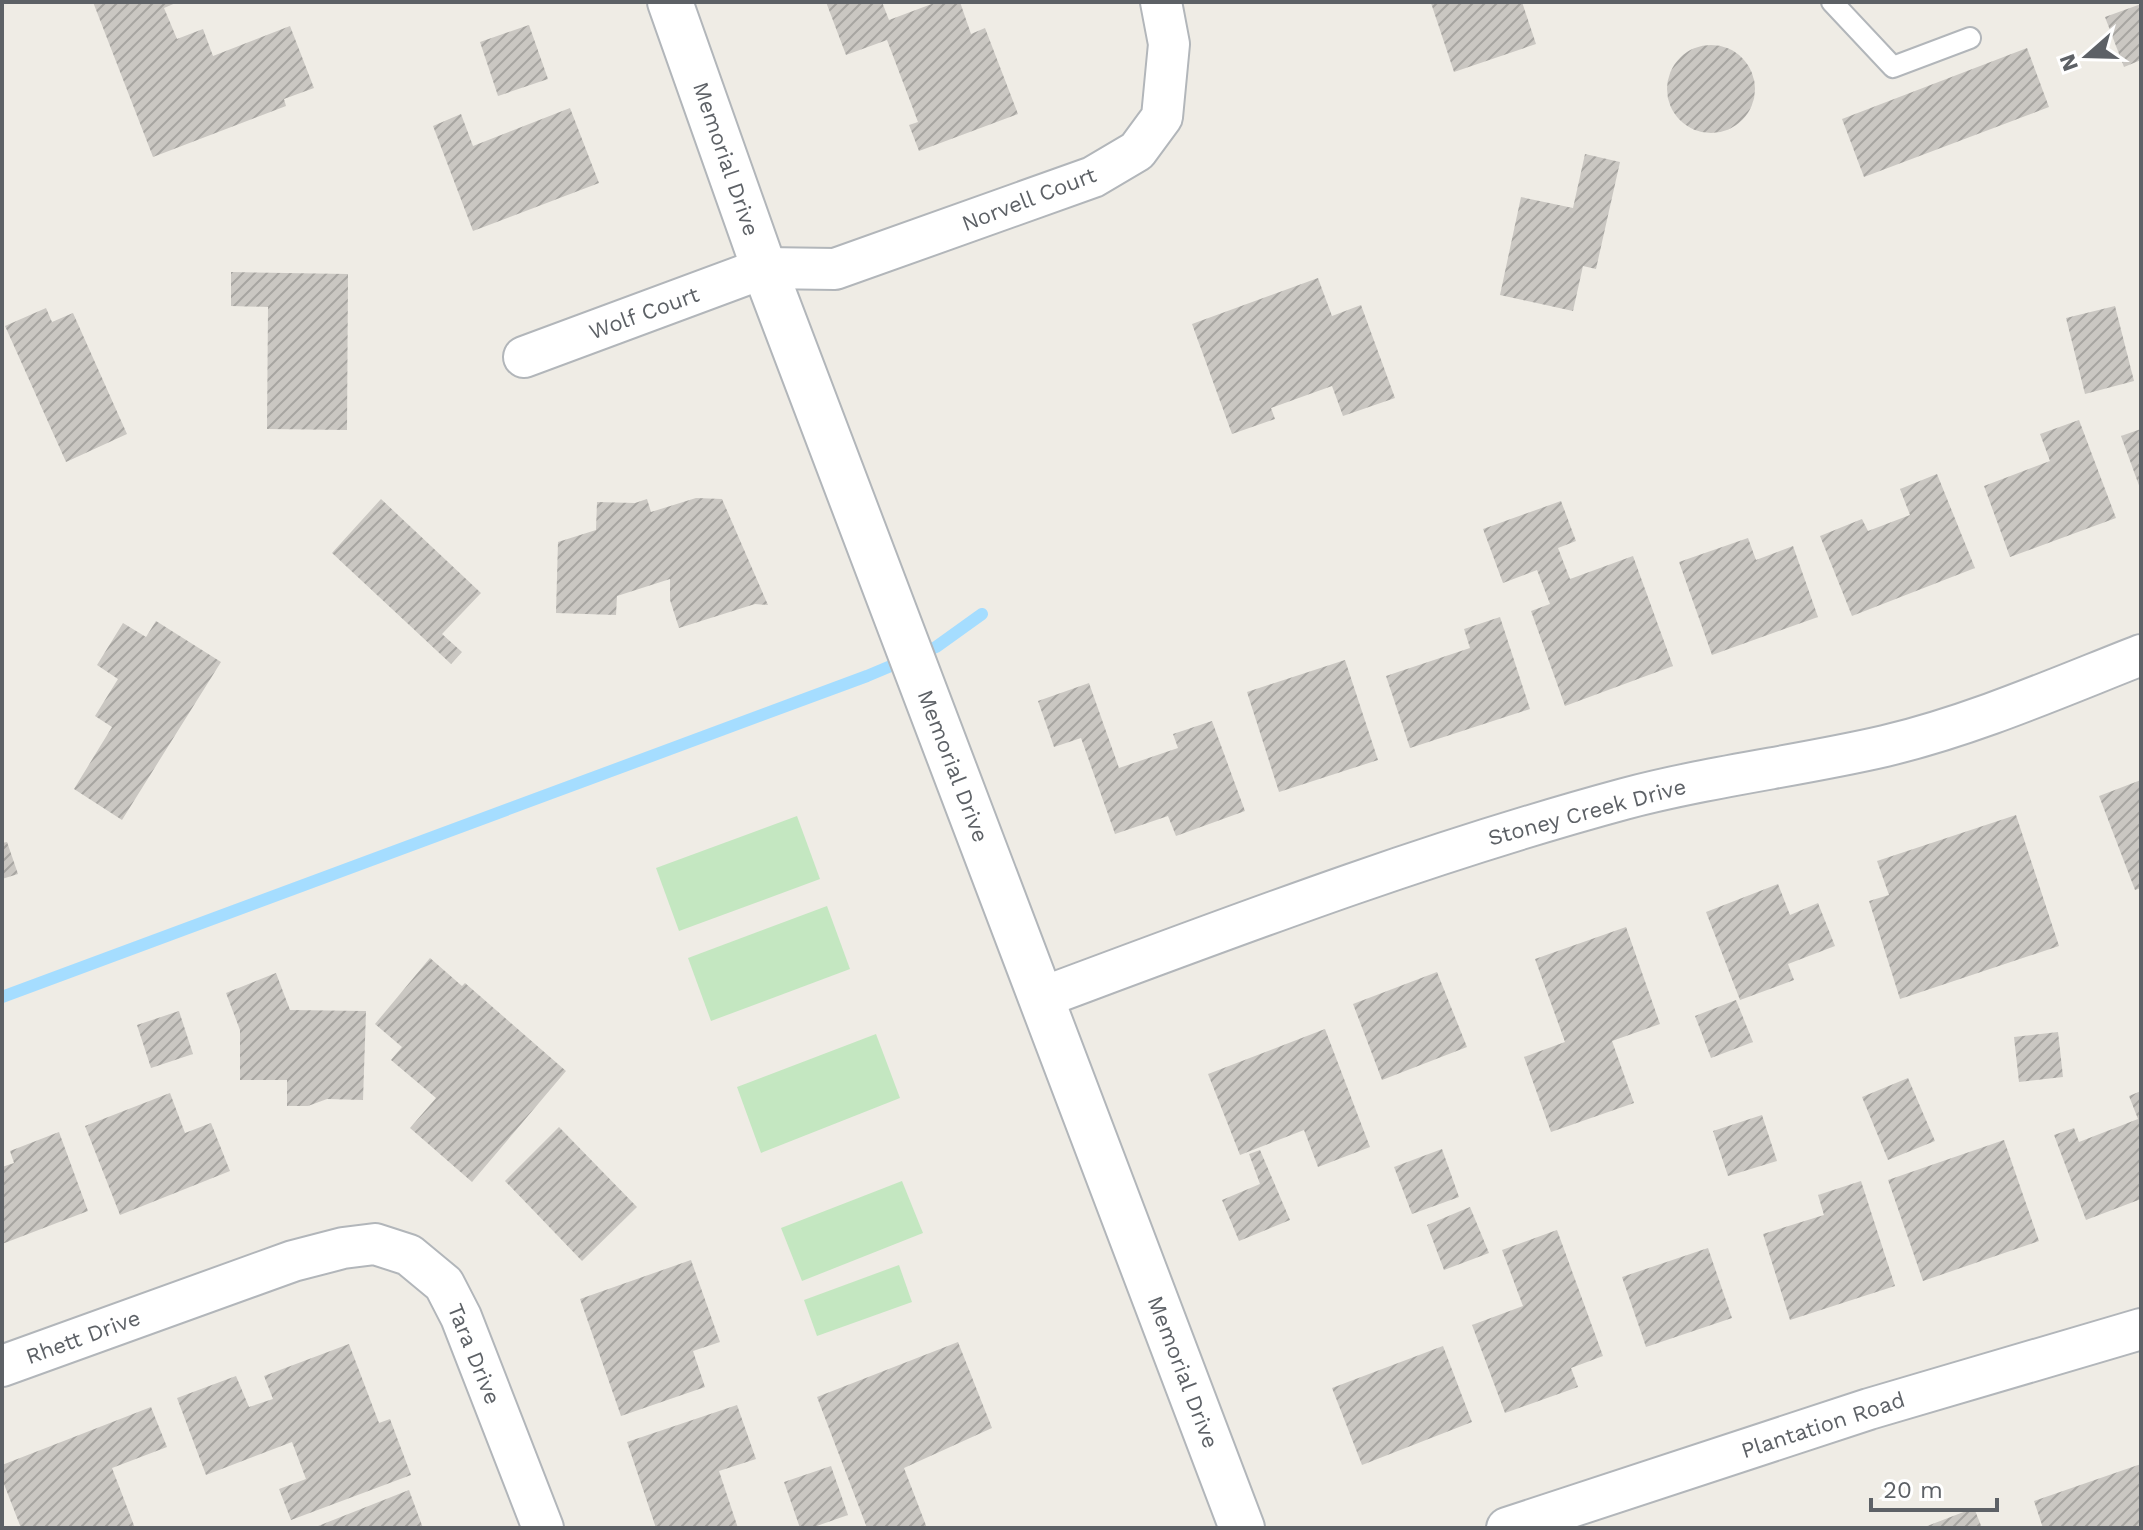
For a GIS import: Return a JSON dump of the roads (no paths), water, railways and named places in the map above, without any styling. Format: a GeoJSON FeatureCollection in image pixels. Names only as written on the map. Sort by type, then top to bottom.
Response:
{"type":"FeatureCollection","features":[{"type":"Feature","properties":{"kind":"street","name":"Memorial Drive"},"geometry":{"type":"LineString","coordinates":[[670,2],[764,268],[1242,1528]]}},
{"type":"Feature","properties":{"kind":"street","name":"Norvell Court"},"geometry":{"type":"LineString","coordinates":[[764,268],[835,269],[1093,177],[1137,151],[1162,117],[1169,44],[1161,2]]}},
{"type":"Feature","properties":{"kind":"street","name":"Wolf Court"},"geometry":{"type":"LineString","coordinates":[[524,357],[764,268]]}},
{"type":"Feature","properties":{"kind":"street","name":"Stoney Creek Drive"},"geometry":{"type":"LineString","coordinates":[[1041,998],[1337,887],[1456,848],[1625,799],[1722,776],[1886,746],[1994,712],[2141,655]]}},
{"type":"Feature","properties":{"kind":"street","name":"Tara Drive"},"geometry":{"type":"LineString","coordinates":[[163,1308],[293,1261],[343,1248],[375,1244],[409,1255],[444,1284],[461,1317],[543,1528]]}},
{"type":"Feature","properties":{"kind":"street","name":"Rhett Drive"},"geometry":{"type":"LineString","coordinates":[[2,1366],[163,1308]]}},
{"type":"Feature","properties":{"kind":"street","name":"Plantation Road"},"geometry":{"type":"LineString","coordinates":[[1507,1528],[1869,1409],[2141,1329]]}},
{"type":"Feature","properties":{"kind":"lane"},"geometry":{"type":"LineString","coordinates":[[1832,2],[1893,67],[1970,38]]}},
{"type":"Feature","properties":{"kind":"waterway"},"geometry":{"type":"LineString","coordinates":[[2,997],[867,676],[936,647],[982,614]]}}]}
